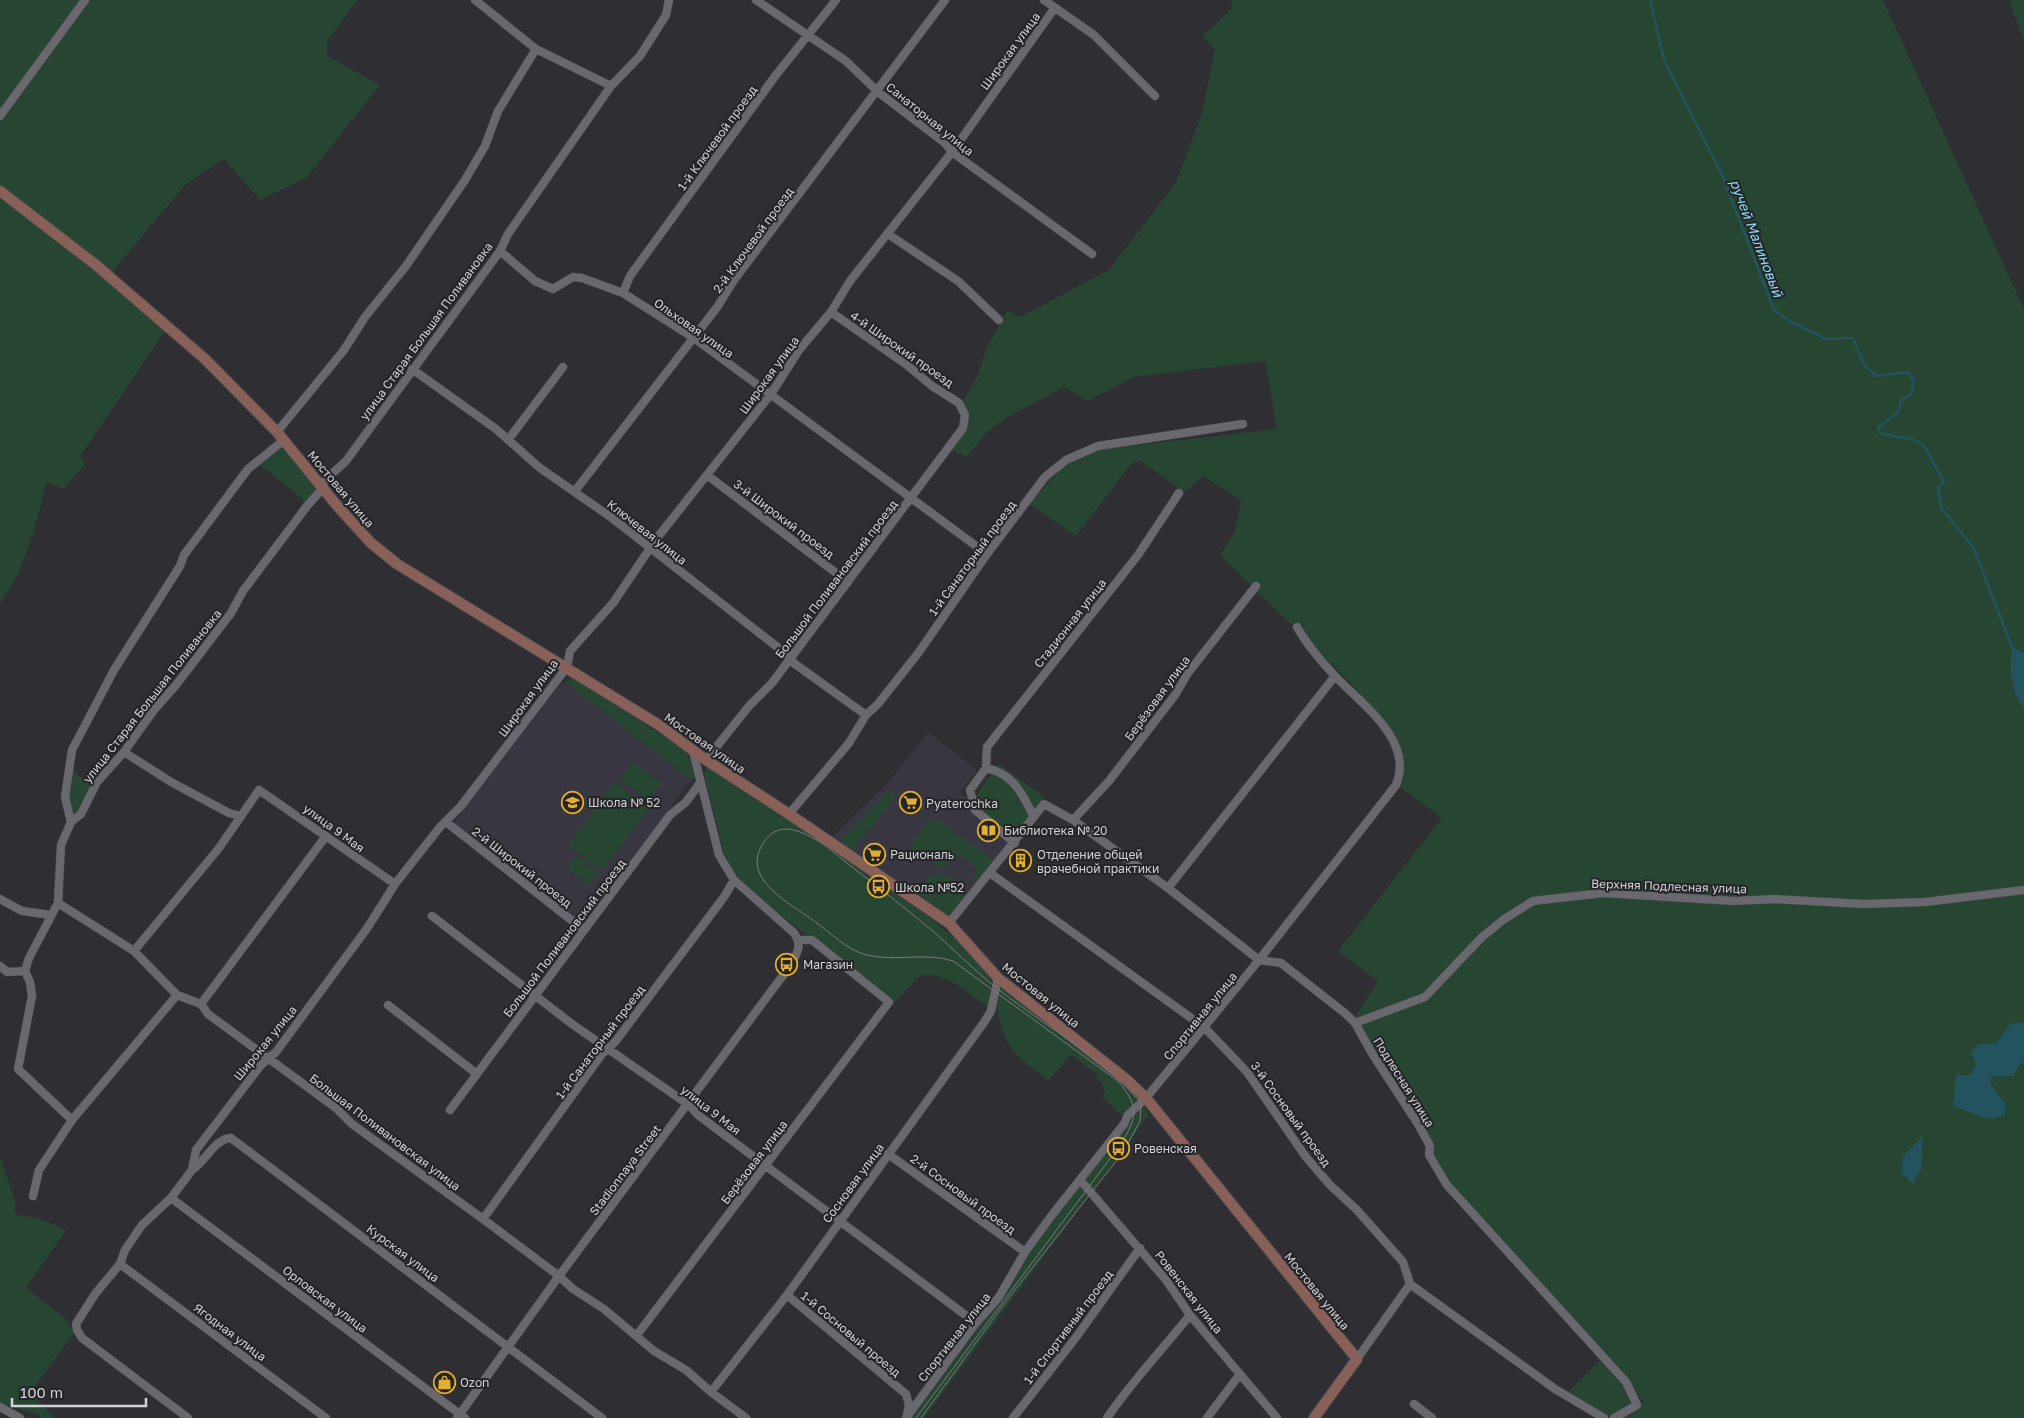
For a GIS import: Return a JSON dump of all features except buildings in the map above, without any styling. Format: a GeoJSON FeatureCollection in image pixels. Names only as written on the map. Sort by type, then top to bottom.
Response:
{"type":"FeatureCollection","features":[{"type":"Feature","properties":{"kind":"street"},"geometry":{"type":"LineString","coordinates":[[0,116],[85,0]]}},
{"type":"Feature","properties":{"kind":"street"},"geometry":{"type":"LineString","coordinates":[[475,0],[536,49],[611,86]]}},
{"type":"Feature","properties":{"kind":"street","name":"улица Старая Большая Поливановка"},"geometry":{"type":"LineString","coordinates":[[25,971],[29,958],[58,903],[62,845],[71,822],[81,814],[97,782],[124,752],[154,710],[176,685],[231,613],[253,577],[322,485],[346,460],[500,251],[508,234],[611,86],[640,56],[666,15],[669,0]]}},
{"type":"Feature","properties":{"kind":"street","name":"Санаторная улица"},"geometry":{"type":"LineString","coordinates":[[756,0],[846,62],[878,92],[945,143],[952,152],[1092,254]]}},
{"type":"Feature","properties":{"kind":"street","name":"1-й Ключевой проезд"},"geometry":{"type":"LineString","coordinates":[[623,293],[630,276],[776,75],[836,0]]}},
{"type":"Feature","properties":{"kind":"street","name":"2-й Ключевой проезд"},"geometry":{"type":"LineString","coordinates":[[575,491],[694,338],[734,280],[946,0]]}},
{"type":"Feature","properties":{"kind":"street"},"geometry":{"type":"LineString","coordinates":[[1044,0],[1054,9],[1094,34],[1155,96]]}},
{"type":"Feature","properties":{"kind":"street","name":"Широкая улица"},"geometry":{"type":"LineString","coordinates":[[188,1418],[82,1338],[76,1328],[77,1321],[95,1294],[120,1264],[125,1250],[142,1225],[171,1198],[192,1170],[196,1150],[267,1058],[276,1052],[368,927],[395,884],[461,806],[567,667],[570,652],[613,603],[650,550],[771,394],[799,350],[831,312],[850,281],[952,152],[1054,9]]}},
{"type":"Feature","properties":{"kind":"street","name":"улица Старая Большая Поливановка"},"geometry":{"type":"LineString","coordinates":[[71,822],[65,798],[72,750],[114,670],[180,566],[184,555],[204,531],[248,469],[280,436],[344,350],[365,317],[406,266],[465,180],[484,146],[498,111],[536,49]]}},
{"type":"Feature","properties":{"kind":"street","name":"Мостовая улица"},"geometry":{"type":"LineString","coordinates":[[0,191],[96,265],[205,359],[280,436],[370,543],[397,564],[461,605],[567,667],[659,726],[706,760],[949,923],[998,978],[1127,1080],[1146,1098],[1154,1111],[1357,1359]]}},
{"type":"Feature","properties":{"kind":"street"},"geometry":{"type":"LineString","coordinates":[[888,234],[958,281],[999,320]]}},
{"type":"Feature","properties":{"kind":"street","name":"Ольховая улица"},"geometry":{"type":"LineString","coordinates":[[500,251],[535,281],[553,289],[573,277],[591,280],[623,293],[694,338],[746,379],[771,394],[910,499],[987,554]]}},
{"type":"Feature","properties":{"kind":"street","name":"4-й Широкий проезд"},"geometry":{"type":"LineString","coordinates":[[831,312],[932,386],[960,402]]}},
{"type":"Feature","properties":{"kind":"street"},"geometry":{"type":"LineString","coordinates":[[508,440],[563,367]]}},
{"type":"Feature","properties":{"kind":"street","name":"Ключевая улица"},"geometry":{"type":"LineString","coordinates":[[412,369],[480,416],[540,468],[575,491],[866,715]]}},
{"type":"Feature","properties":{"kind":"street","name":"Большой Поливановский проезд"},"geometry":{"type":"LineString","coordinates":[[706,760],[748,706],[772,683],[791,659],[963,428],[965,415],[960,402]]}},
{"type":"Feature","properties":{"kind":"street","name":"1-й Санаторный проезд"},"geometry":{"type":"LineString","coordinates":[[789,814],[849,743],[866,715],[878,704],[919,652],[987,554],[1045,477],[1066,460],[1098,446],[1243,424]]}},
{"type":"Feature","properties":{"kind":"street","name":"3-й Широкий проезд"},"geometry":{"type":"LineString","coordinates":[[707,475],[848,582]]}},
{"type":"Feature","properties":{"kind":"street","name":"Стадионная улица"},"geometry":{"type":"LineString","coordinates":[[986,768],[987,747],[1138,554],[1179,493]]}},
{"type":"Feature","properties":{"kind":"street","name":"Берёзовая улица"},"geometry":{"type":"LineString","coordinates":[[1073,820],[1109,781],[1175,695],[1188,673],[1256,586]]}},
{"type":"Feature","properties":{"kind":"street","name":"Спортивная улица"},"geometry":{"type":"LineString","coordinates":[[907,1418],[976,1323],[999,1297],[1025,1252],[1124,1124],[1128,1115],[1146,1098],[1205,1028],[1396,785],[1400,776],[1400,765],[1394,744],[1380,721],[1335,676],[1305,642],[1296,627]]}},
{"type":"Feature","properties":{"kind":"street"},"geometry":{"type":"LineString","coordinates":[[1168,888],[1335,676]]}},
{"type":"Feature","properties":{"kind":"street"},"geometry":{"type":"LineString","coordinates":[[693,751],[719,855],[734,880],[794,933],[799,940]]}},
{"type":"Feature","properties":{"kind":"street"},"geometry":{"type":"LineString","coordinates":[[124,752],[171,782],[229,813],[240,816],[207,863],[134,951]]}},
{"type":"Feature","properties":{"kind":"street"},"geometry":{"type":"LineString","coordinates":[[949,923],[1015,843],[1034,818],[1014,782],[999,770],[986,768],[970,790],[975,810],[1015,843]]}},
{"type":"Feature","properties":{"kind":"street","name":"Большой Поливановский проезд"},"geometry":{"type":"LineString","coordinates":[[450,1110],[670,815],[686,802],[700,783]]}},
{"type":"Feature","properties":{"kind":"street","name":"улица 9 Мая"},"geometry":{"type":"LineString","coordinates":[[240,816],[259,790],[388,881],[395,884]]}},
{"type":"Feature","properties":{"kind":"street","name":"Подлесная улица"},"geometry":{"type":"LineString","coordinates":[[1034,818],[1044,804],[1073,820],[1168,888],[1259,960],[1281,964],[1356,1023],[1373,1055],[1418,1124],[1430,1146],[1429,1155],[1447,1184],[1626,1382],[1637,1405],[1614,1418]]}},
{"type":"Feature","properties":{"kind":"street","name":"2-й Широкий проезд"},"geometry":{"type":"LineString","coordinates":[[446,822],[584,930]]}},
{"type":"Feature","properties":{"kind":"street"},"geometry":{"type":"LineString","coordinates":[[201,1004],[326,836]]}},
{"type":"Feature","properties":{"kind":"street","name":"3-й Сосновый проезд"},"geometry":{"type":"LineString","coordinates":[[990,873],[1205,1028],[1247,1072],[1306,1157],[1404,1262],[1410,1284]]}},
{"type":"Feature","properties":{"kind":"street","name":"1-й Санаторный проезд"},"geometry":{"type":"LineString","coordinates":[[484,1219],[608,1048],[724,896],[734,880]]}},
{"type":"Feature","properties":{"kind":"street","name":"Верхняя Подлесная улица"},"geometry":{"type":"LineString","coordinates":[[1356,1023],[1425,997],[1482,937],[1503,920],[1533,901],[1604,893],[1734,901],[1775,899],[1863,904],[1925,902],[2024,890]]}},
{"type":"Feature","properties":{"kind":"street"},"geometry":{"type":"LineString","coordinates":[[0,899],[22,911],[51,915]]}},
{"type":"Feature","properties":{"kind":"street","name":"Большая Поливановская улица"},"geometry":{"type":"LineString","coordinates":[[58,903],[134,951],[177,995],[201,1004],[208,1014],[336,1108],[352,1124],[406,1165],[484,1219],[559,1276],[573,1289],[604,1309],[654,1351],[686,1370],[711,1392],[746,1418]]}},
{"type":"Feature","properties":{"kind":"street","name":"улица 9 Мая"},"geometry":{"type":"LineString","coordinates":[[432,916],[608,1048],[689,1104],[698,1115],[976,1323]]}},
{"type":"Feature","properties":{"kind":"street","name":"Берёзовая улица"},"geometry":{"type":"LineString","coordinates":[[637,1335],[889,1002],[812,940],[799,940]]}},
{"type":"Feature","properties":{"kind":"street","name":"Stadionnaya Street"},"geometry":{"type":"LineString","coordinates":[[460,1417],[559,1276],[790,966],[800,948],[799,940]]}},
{"type":"Feature","properties":{"kind":"street"},"geometry":{"type":"LineString","coordinates":[[0,966],[8,972],[25,971],[30,982],[32,996],[18,1069],[72,1120]]}},
{"type":"Feature","properties":{"kind":"street","name":"Сосновая улица"},"geometry":{"type":"LineString","coordinates":[[711,1392],[787,1295],[985,1021],[991,1012],[998,978]]}},
{"type":"Feature","properties":{"kind":"street"},"geometry":{"type":"LineString","coordinates":[[33,1196],[39,1170],[72,1120],[177,995]]}},
{"type":"Feature","properties":{"kind":"street"},"geometry":{"type":"LineString","coordinates":[[388,1005],[477,1074]]}},
{"type":"Feature","properties":{"kind":"street","name":"Курская улица"},"geometry":{"type":"LineString","coordinates":[[192,1170],[202,1163],[217,1144],[231,1138],[602,1418]]}},
{"type":"Feature","properties":{"kind":"street","name":"2-й Сосновый проезд"},"geometry":{"type":"LineString","coordinates":[[888,1154],[1025,1252]]}},
{"type":"Feature","properties":{"kind":"street","name":"Ровенская улица"},"geometry":{"type":"LineString","coordinates":[[1080,1181],[1140,1248],[1166,1280],[1190,1315],[1278,1418]]}},
{"type":"Feature","properties":{"kind":"street","name":"Орловская улица"},"geometry":{"type":"LineString","coordinates":[[171,1198],[460,1417]]}},
{"type":"Feature","properties":{"kind":"street","name":"1-й Спортивный проезд"},"geometry":{"type":"LineString","coordinates":[[1014,1418],[1077,1336],[1140,1248]]}},
{"type":"Feature","properties":{"kind":"street","name":"Ягодная улица"},"geometry":{"type":"LineString","coordinates":[[120,1264],[326,1418]]}},
{"type":"Feature","properties":{"kind":"street"},"geometry":{"type":"LineString","coordinates":[[1314,1418],[1410,1284],[1555,1389],[1604,1418]]}},
{"type":"Feature","properties":{"kind":"street","name":"1-й Сосновый проезд"},"geometry":{"type":"LineString","coordinates":[[787,1295],[906,1394],[909,1405],[907,1418]]}},
{"type":"Feature","properties":{"kind":"street"},"geometry":{"type":"LineString","coordinates":[[1107,1418],[1129,1385],[1190,1315]]}},
{"type":"Feature","properties":{"kind":"street"},"geometry":{"type":"LineString","coordinates":[[1207,1418],[1240,1374]]}},
{"type":"Feature","properties":{"kind":"street"},"geometry":{"type":"LineString","coordinates":[[1414,1404],[1432,1418]]}},
{"type":"Feature","properties":{"kind":"street"},"geometry":{"type":"LineString","coordinates":[[0,1407],[20,1418]]}},
{"type":"Feature","properties":{"kind":"shaded area","name":"Школа № 52"},"geometry":{"type":"Polygon","coordinates":[[[565,682],[691,780],[582,924],[453,824],[559,686],[565,682]]]}},
{"type":"Feature","properties":{"kind":"shaded area"},"geometry":{"type":"Polygon","coordinates":[[[928,732],[977,770],[960,793],[1015,836],[954,915],[942,915],[833,836],[888,783],[928,732]]]}},
{"type":"Feature","properties":{"kind":"green space"},"geometry":{"type":"Polygon","coordinates":[[[0,0],[81,0],[0,112],[0,0]]]}},
{"type":"Feature","properties":{"kind":"green space"},"geometry":{"type":"Polygon","coordinates":[[[88,0],[358,0],[327,41],[327,56],[380,85],[306,178],[260,200],[224,159],[186,184],[112,272],[0,186],[0,119],[88,0]]]}},
{"type":"Feature","properties":{"kind":"green space"},"geometry":{"type":"Polygon","coordinates":[[[1231,0],[1883,0],[2024,309],[2024,1418],[1621,1418],[1643,1401],[1444,1178],[1355,1017],[1378,981],[1338,951],[1442,818],[1400,787],[1404,777],[1398,742],[1386,724],[1348,680],[1220,555],[1235,531],[1241,500],[1204,476],[1185,492],[1140,461],[1132,463],[1076,536],[1029,504],[1067,462],[1095,450],[1277,429],[1265,361],[1134,377],[1088,401],[1064,387],[1006,418],[986,433],[967,457],[948,448],[964,429],[961,405],[978,375],[987,347],[1007,311],[1020,317],[1109,270],[1176,182],[1202,114],[1215,49],[1202,37],[1232,8],[1231,0]]]}},
{"type":"Feature","properties":{"kind":"green space"},"geometry":{"type":"Polygon","coordinates":[[[2009,0],[2024,0],[2024,40],[2009,0]]]}},
{"type":"Feature","properties":{"kind":"green space"},"geometry":{"type":"Polygon","coordinates":[[[0,198],[93,270],[165,331],[80,456],[85,464],[64,489],[46,482],[29,546],[9,591],[0,604],[0,198]]]}},
{"type":"Feature","properties":{"kind":"green space"},"geometry":{"type":"Polygon","coordinates":[[[282,448],[286,449],[316,485],[313,495],[306,502],[259,464],[282,448]]]}},
{"type":"Feature","properties":{"kind":"green space"},"geometry":{"type":"Polygon","coordinates":[[[571,678],[577,679],[685,750],[692,764],[695,779],[691,780],[565,682],[571,678]]]}},
{"type":"Feature","properties":{"kind":"green space"},"geometry":{"type":"Polygon","coordinates":[[[632,762],[662,784],[649,801],[620,779],[632,762]]]}},
{"type":"Feature","properties":{"kind":"green space"},"geometry":{"type":"Polygon","coordinates":[[[999,764],[1044,797],[1015,836],[976,807],[975,797],[999,764]]]}},
{"type":"Feature","properties":{"kind":"green space"},"geometry":{"type":"Polygon","coordinates":[[[707,767],[711,767],[932,919],[969,951],[991,979],[989,1008],[957,985],[931,975],[921,975],[895,1002],[778,913],[740,880],[731,868],[724,852],[704,774],[707,767]]]}},
{"type":"Feature","properties":{"kind":"green space"},"geometry":{"type":"Polygon","coordinates":[[[72,771],[93,785],[80,812],[72,816],[67,799],[72,771]]]}},
{"type":"Feature","properties":{"kind":"green space"},"geometry":{"type":"Polygon","coordinates":[[[615,782],[649,808],[602,871],[568,845],[615,782]]]}},
{"type":"Feature","properties":{"kind":"green space"},"geometry":{"type":"Polygon","coordinates":[[[888,791],[893,793],[894,799],[852,850],[843,844],[843,837],[888,791]]]}},
{"type":"Feature","properties":{"kind":"green space"},"geometry":{"type":"Polygon","coordinates":[[[939,820],[995,862],[980,882],[970,881],[978,870],[960,854],[941,868],[912,849],[912,843],[929,821],[939,820]]]}},
{"type":"Feature","properties":{"kind":"green space"},"geometry":{"type":"Polygon","coordinates":[[[576,855],[599,873],[588,885],[566,868],[576,855]]]}},
{"type":"Feature","properties":{"kind":"green space"},"geometry":{"type":"Polygon","coordinates":[[[939,874],[952,877],[963,895],[964,902],[954,915],[948,917],[915,895],[929,877],[939,874]]]}},
{"type":"Feature","properties":{"kind":"green space"},"geometry":{"type":"Polygon","coordinates":[[[1000,987],[1125,1082],[1135,1095],[1136,1103],[1125,1115],[1119,1113],[1102,1097],[1105,1092],[1102,1083],[1097,1080],[1098,1075],[1071,1055],[1048,1081],[1015,1053],[1006,1039],[1000,1021],[997,1002],[1000,987]]]}},
{"type":"Feature","properties":{"kind":"green space"},"geometry":{"type":"Polygon","coordinates":[[[1139,1108],[1146,1108],[1148,1116],[924,1418],[911,1418],[1000,1300],[1027,1253],[1130,1116],[1139,1108]]]}},
{"type":"Feature","properties":{"kind":"green space"},"geometry":{"type":"Polygon","coordinates":[[[0,1156],[15,1202],[15,1214],[44,1220],[66,1230],[26,1288],[65,1318],[74,1333],[30,1393],[55,1418],[41,1418],[39,1415],[0,1403],[0,1156]]]}},
{"type":"Feature","properties":{"kind":"green space"},"geometry":{"type":"Polygon","coordinates":[[[1602,1358],[1625,1386],[1631,1407],[1607,1417],[1567,1393],[1602,1358]]]}},
{"type":"Feature","properties":{"kind":"water"},"geometry":{"type":"Polygon","coordinates":[[[2012,647],[2024,653],[2024,708],[2013,687],[2012,647]]]}},
{"type":"Feature","properties":{"kind":"water"},"geometry":{"type":"Polygon","coordinates":[[[2024,1022],[2024,1062],[2020,1064],[2013,1076],[1991,1077],[1990,1083],[2005,1103],[2005,1115],[1988,1119],[1953,1106],[1956,1075],[1970,1075],[1976,1065],[1971,1051],[1979,1044],[1996,1044],[2010,1024],[2024,1022]]]}},
{"type":"Feature","properties":{"kind":"water"},"geometry":{"type":"Polygon","coordinates":[[[1923,1136],[1921,1169],[1913,1184],[1902,1173],[1903,1156],[1923,1136]]]}},
{"type":"Feature","properties":{"kind":"waterway","name":"ручей Малиновый"},"geometry":{"type":"LineString","coordinates":[[1650,0],[1664,60],[1723,177],[1774,310],[1793,323],[1827,339],[1853,338],[1865,366],[1877,376],[1908,372],[1914,382],[1911,394],[1902,400],[1898,412],[1878,428],[1881,434],[1912,439],[1924,445],[1944,482],[1938,487],[1941,508],[1973,547],[2012,647]]}},
{"type":"Feature","properties":{"kind":"tram line"},"geometry":{"type":"LineString","coordinates":[[916,1418],[1118,1148],[1132,1121],[1134,1114],[1133,1106],[1118,1081],[953,961],[932,957],[889,958],[860,953],[853,950],[784,900],[765,882],[759,872],[757,861],[764,842],[774,832],[780,830],[786,829],[803,833],[829,848],[935,933],[988,981],[1106,1069],[1141,1103],[1140,1121],[1124,1151],[1007,1300],[921,1418]]}},
{"type":"Feature","properties":{"kind":"place","name":"Школа № 52"},"geometry":{"type":"Point","coordinates":[572,802]}},
{"type":"Feature","properties":{"kind":"place","name":"Pyaterochka"},"geometry":{"type":"Point","coordinates":[910,803]}},
{"type":"Feature","properties":{"kind":"place","name":"Библиотека № 20"},"geometry":{"type":"Point","coordinates":[988,830]}},
{"type":"Feature","properties":{"kind":"place","name":"Рациональ"},"geometry":{"type":"Point","coordinates":[874,854]}},
{"type":"Feature","properties":{"kind":"place","name":"Отделение общей врачебной практики"},"geometry":{"type":"Point","coordinates":[1021,861]}},
{"type":"Feature","properties":{"kind":"place","name":"Школа №52"},"geometry":{"type":"Point","coordinates":[879,887]}},
{"type":"Feature","properties":{"kind":"place","name":"Магазин"},"geometry":{"type":"Point","coordinates":[787,964]}},
{"type":"Feature","properties":{"kind":"place","name":"Ровенская"},"geometry":{"type":"Point","coordinates":[1118,1148]}},
{"type":"Feature","properties":{"kind":"place","name":"Ozon"},"geometry":{"type":"Point","coordinates":[444,1382]}}]}
